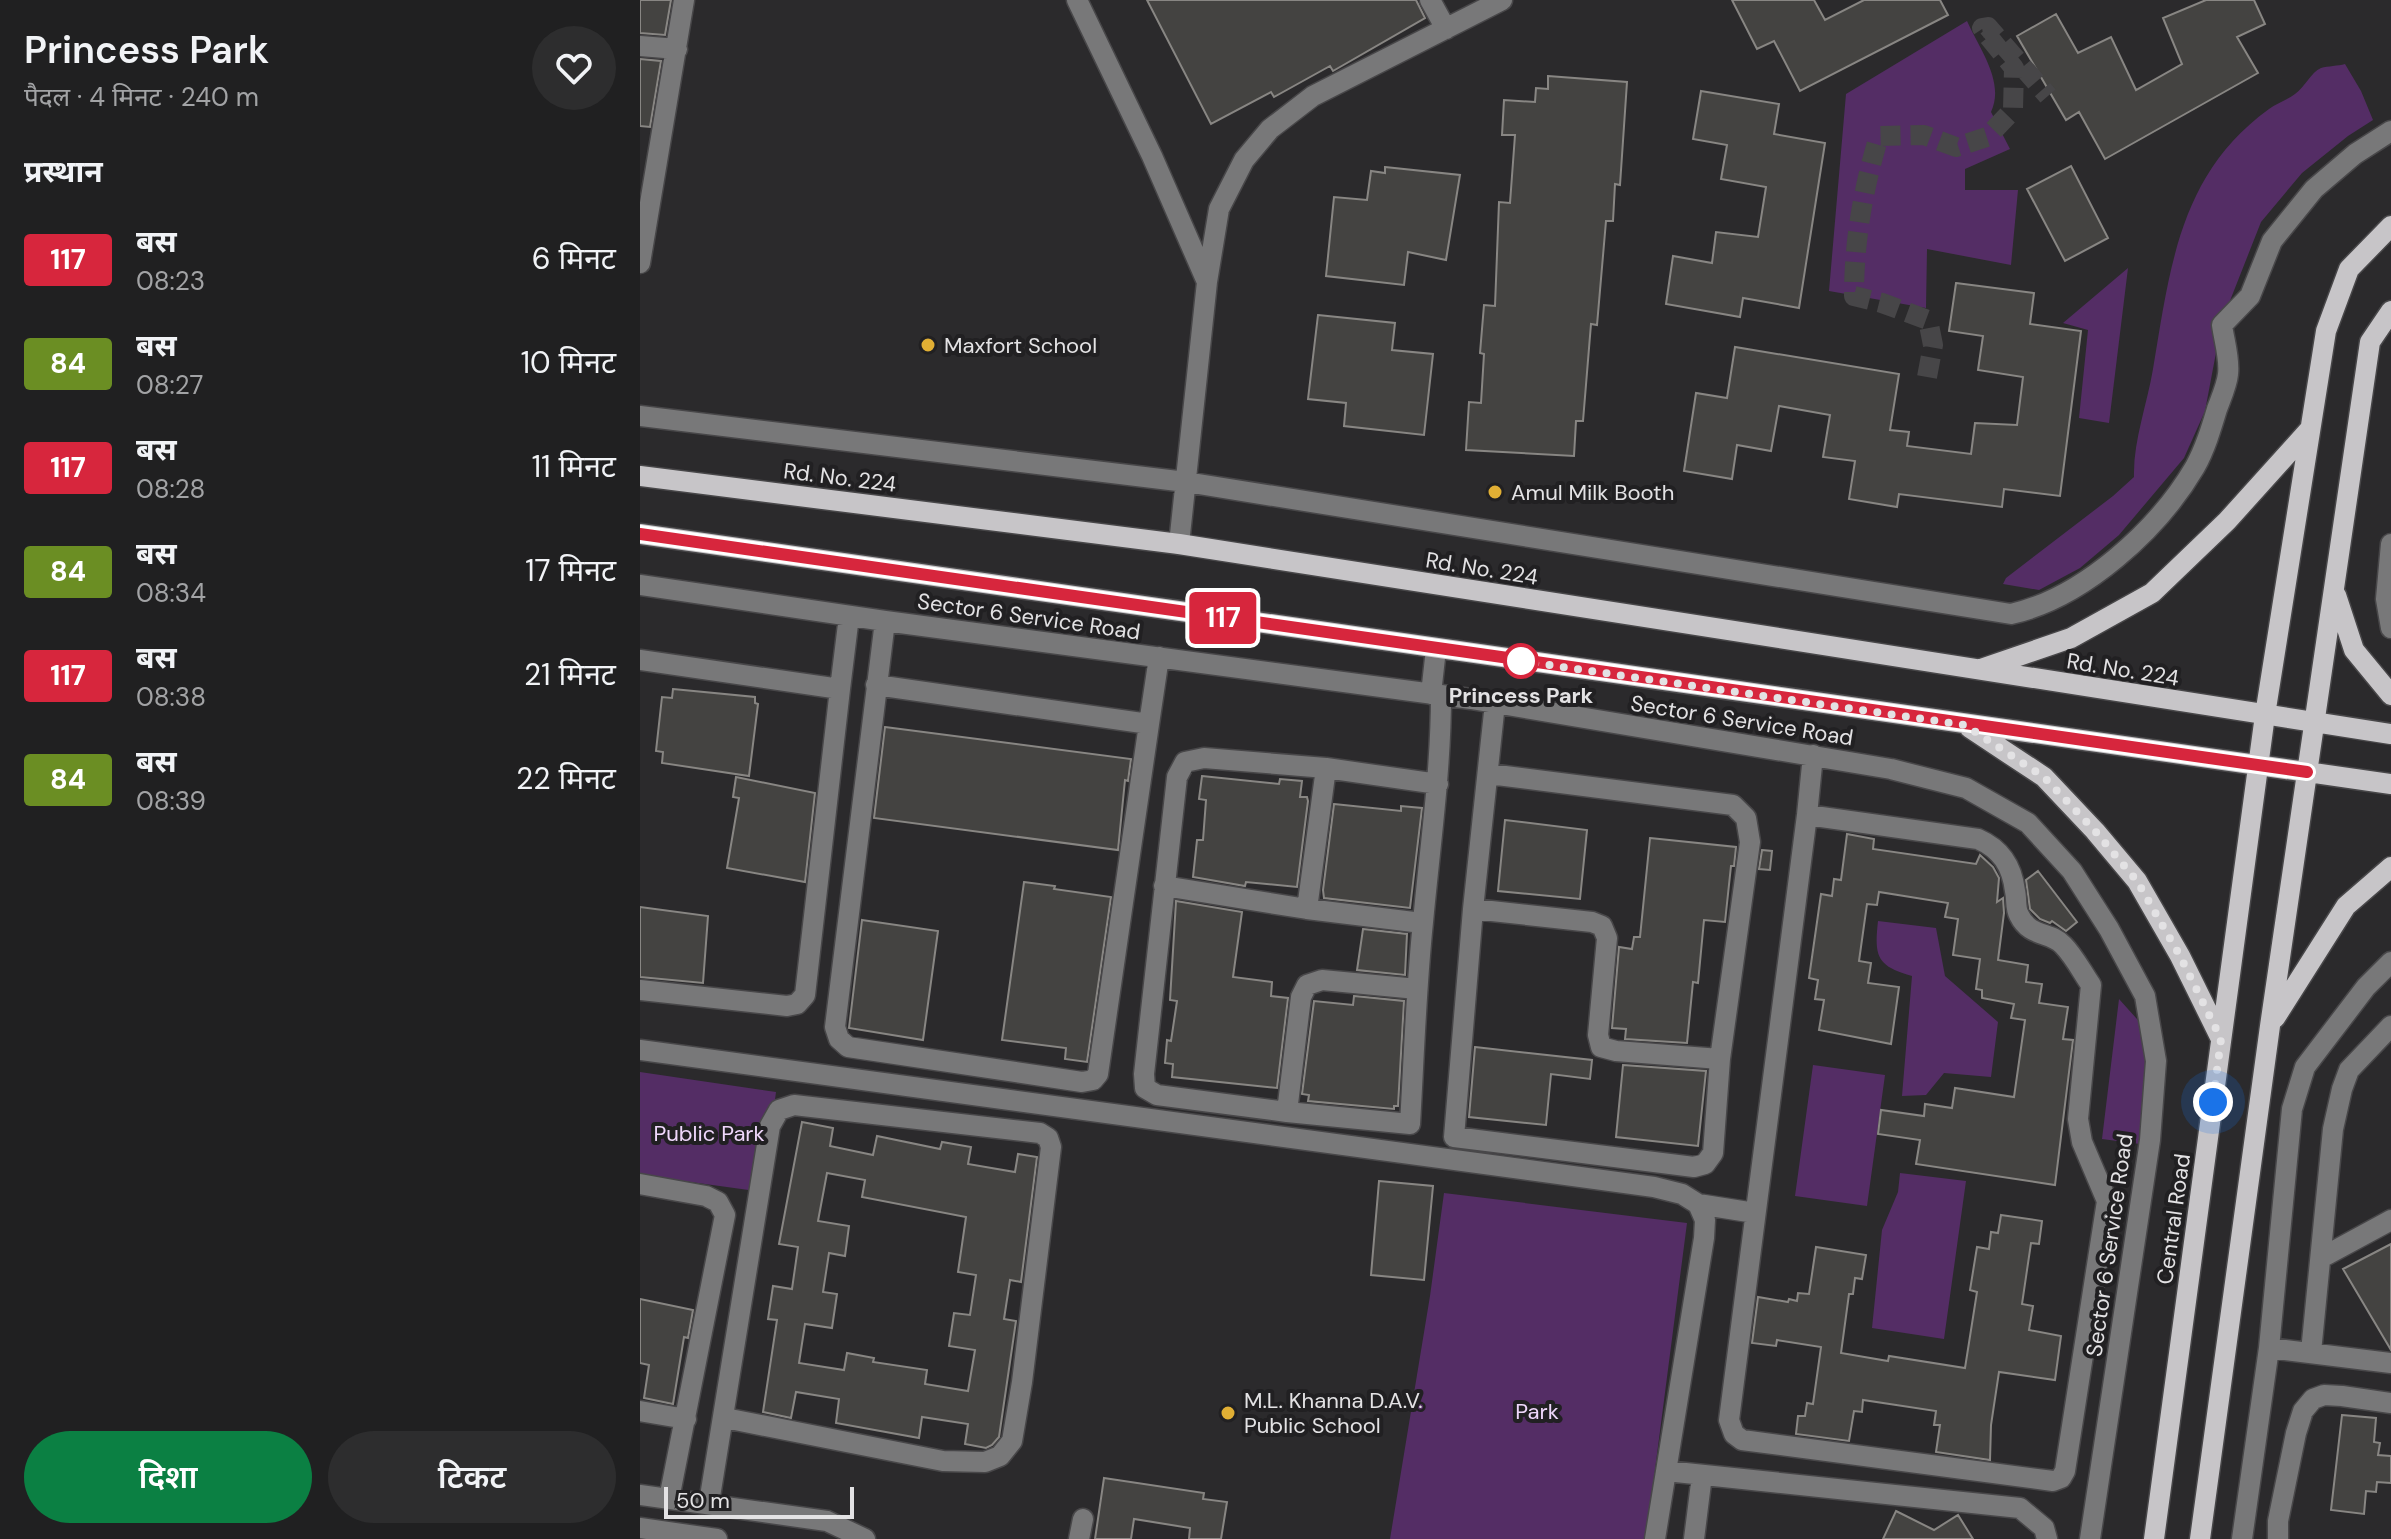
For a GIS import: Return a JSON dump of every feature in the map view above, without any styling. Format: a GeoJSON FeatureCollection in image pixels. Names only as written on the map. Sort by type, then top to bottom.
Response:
{"type":"FeatureCollection","features":[{"type":"Feature","properties":{"kind":"main road","name":"Central Road"},"geometry":{"type":"LineString","coordinates":[[2154,1539],[2265,715],[2326,331],[2349,269],[2391,226]]}},
{"type":"Feature","properties":{"kind":"main road"},"geometry":{"type":"LineString","coordinates":[[2200,1539],[2270,1026],[2370,342],[2391,311]]}},
{"type":"Feature","properties":{"kind":"main road"},"geometry":{"type":"LineString","coordinates":[[1977,670],[2071,638],[2152,593],[2227,521],[2310,428]]}},
{"type":"Feature","properties":{"kind":"main road","name":"Rd. No. 224"},"geometry":{"type":"LineString","coordinates":[[640,476],[1179,544],[2391,734]]}},
{"type":"Feature","properties":{"kind":"main road"},"geometry":{"type":"LineString","coordinates":[[640,534],[2391,784]]}},
{"type":"Feature","properties":{"kind":"main road"},"geometry":{"type":"LineString","coordinates":[[2334,587],[2354,650],[2391,695]]}},
{"type":"Feature","properties":{"kind":"main road"},"geometry":{"type":"LineString","coordinates":[[1965,725],[2044,777],[2137,881],[2180,956],[2221,1039]]}},
{"type":"Feature","properties":{"kind":"main road"},"geometry":{"type":"LineString","coordinates":[[2270,1026],[2346,906],[2391,867]]}},
{"type":"Feature","properties":{"kind":"street"},"geometry":{"type":"LineString","coordinates":[[640,263],[684,0]]}},
{"type":"Feature","properties":{"kind":"street"},"geometry":{"type":"LineString","coordinates":[[1077,0],[1152,156],[1207,282]]}},
{"type":"Feature","properties":{"kind":"street"},"geometry":{"type":"LineString","coordinates":[[1430,0],[1446,29]]}},
{"type":"Feature","properties":{"kind":"street"},"geometry":{"type":"LineString","coordinates":[[1179,544],[1207,282],[1219,209],[1244,160],[1270,129],[1313,96],[1502,0]]}},
{"type":"Feature","properties":{"kind":"street"},"geometry":{"type":"LineString","coordinates":[[640,46],[677,49]]}},
{"type":"Feature","properties":{"kind":"street"},"geometry":{"type":"LineString","coordinates":[[640,416],[1186,482],[2011,614],[2038,608],[2074,589],[2122,554],[2162,513],[2194,468],[2229,373],[2222,325],[2250,296],[2272,241],[2314,189],[2355,154],[2391,131]]}},
{"type":"Feature","properties":{"kind":"street"},"geometry":{"type":"LineString","coordinates":[[2391,544],[2386,599],[2391,628]]}},
{"type":"Feature","properties":{"kind":"street","name":"Sector 6 Service Road"},"geometry":{"type":"LineString","coordinates":[[640,585],[885,621],[1436,694],[1813,755],[1891,769],[1966,788],[2028,823],[2072,871],[2109,929],[2145,996],[2156,1061],[2150,1140],[2090,1539]]}},
{"type":"Feature","properties":{"kind":"street"},"geometry":{"type":"LineString","coordinates":[[640,990],[787,1006],[797,1004],[805,995],[849,616]]}},
{"type":"Feature","properties":{"kind":"street"},"geometry":{"type":"LineString","coordinates":[[885,621],[835,1027],[839,1039],[848,1047],[1082,1082],[1093,1080],[1098,1074],[1159,657]]}},
{"type":"Feature","properties":{"kind":"street"},"geometry":{"type":"LineString","coordinates":[[1407,1154],[1422,923],[1438,784],[1436,649]]}},
{"type":"Feature","properties":{"kind":"street"},"geometry":{"type":"LineString","coordinates":[[640,660],[840,689]]}},
{"type":"Feature","properties":{"kind":"street"},"geometry":{"type":"LineString","coordinates":[[876,685],[1149,724]]}},
{"type":"Feature","properties":{"kind":"street"},"geometry":{"type":"LineString","coordinates":[[1453,1160],[1473,909],[1495,703]]}},
{"type":"Feature","properties":{"kind":"street"},"geometry":{"type":"LineString","coordinates":[[1807,815],[1978,839],[1992,845],[2003,855],[2015,889],[2017,912],[2025,925],[2036,933],[2062,942],[2091,985],[2078,1119],[2082,1142],[2107,1201],[2065,1471],[2061,1478],[2053,1481],[1742,1440],[1734,1434],[1729,1420],[1813,755]]}},
{"type":"Feature","properties":{"kind":"street"},"geometry":{"type":"LineString","coordinates":[[1410,1124],[1157,1095],[1145,1088],[1144,1074],[1177,777],[1185,762],[1204,758],[1326,768],[1438,784]]}},
{"type":"Feature","properties":{"kind":"street"},"geometry":{"type":"LineString","coordinates":[[1307,909],[1326,768]]}},
{"type":"Feature","properties":{"kind":"street"},"geometry":{"type":"LineString","coordinates":[[1454,1137],[1694,1167],[1705,1164],[1713,1153],[1720,1059],[1750,842],[1746,818],[1733,805],[1489,774]]}},
{"type":"Feature","properties":{"kind":"street"},"geometry":{"type":"LineString","coordinates":[[1164,886],[1307,909],[1422,923]]}},
{"type":"Feature","properties":{"kind":"street"},"geometry":{"type":"LineString","coordinates":[[1473,909],[1592,922],[1602,926],[1607,938],[1598,1035],[1601,1047],[1616,1051],[1720,1059]]}},
{"type":"Feature","properties":{"kind":"street"},"geometry":{"type":"LineString","coordinates":[[2242,1539],[2269,1348],[2292,1109],[2305,1067],[2366,987],[2391,962]]}},
{"type":"Feature","properties":{"kind":"street"},"geometry":{"type":"LineString","coordinates":[[1287,1112],[1301,997],[1307,985],[1322,980],[1417,989]]}},
{"type":"Feature","properties":{"kind":"street"},"geometry":{"type":"LineString","coordinates":[[2311,1352],[2333,1129],[2342,1089],[2349,1070],[2391,1026]]}},
{"type":"Feature","properties":{"kind":"street"},"geometry":{"type":"LineString","coordinates":[[640,1050],[1654,1187],[1682,1194],[1698,1204],[1755,1213]]}},
{"type":"Feature","properties":{"kind":"street"},"geometry":{"type":"LineString","coordinates":[[709,1503],[770,1126],[779,1110],[794,1105],[1040,1133],[1048,1138],[1051,1147],[1044,1220],[1022,1382],[1012,1441],[1000,1456],[985,1462],[943,1461],[725,1418]]}},
{"type":"Feature","properties":{"kind":"street"},"geometry":{"type":"LineString","coordinates":[[640,1184],[706,1196],[718,1202],[725,1215],[669,1499]]}},
{"type":"Feature","properties":{"kind":"street"},"geometry":{"type":"LineString","coordinates":[[1655,1539],[1704,1238],[1705,1220],[1698,1204]]}},
{"type":"Feature","properties":{"kind":"street"},"geometry":{"type":"LineString","coordinates":[[2321,1258],[2391,1220]]}},
{"type":"Feature","properties":{"kind":"street"},"geometry":{"type":"LineString","coordinates":[[2269,1348],[2391,1363]]}},
{"type":"Feature","properties":{"kind":"street"},"geometry":{"type":"LineString","coordinates":[[2278,1539],[2278,1521],[2303,1411],[2313,1399],[2324,1395],[2391,1403]]}},
{"type":"Feature","properties":{"kind":"street"},"geometry":{"type":"LineString","coordinates":[[640,1411],[686,1419]]}},
{"type":"Feature","properties":{"kind":"street"},"geometry":{"type":"LineString","coordinates":[[1666,1471],[2020,1508],[2044,1528],[2047,1539]]}},
{"type":"Feature","properties":{"kind":"street"},"geometry":{"type":"LineString","coordinates":[[2065,1471],[2099,1476]]}},
{"type":"Feature","properties":{"kind":"street"},"geometry":{"type":"LineString","coordinates":[[1694,1539],[1702,1475]]}},
{"type":"Feature","properties":{"kind":"street"},"geometry":{"type":"LineString","coordinates":[[640,1495],[827,1521],[865,1539]]}},
{"type":"Feature","properties":{"kind":"street"},"geometry":{"type":"LineString","coordinates":[[640,1528],[717,1539]]}},
{"type":"Feature","properties":{"kind":"green space"},"geometry":{"type":"Polygon","coordinates":[[[1967,21],[1989,66],[1995,89],[1991,112],[2010,149],[1965,169],[1965,190],[2018,190],[2011,265],[1927,249],[1926,308],[1829,291],[1846,94],[1967,21]]]}},
{"type":"Feature","properties":{"kind":"green space"},"geometry":{"type":"Polygon","coordinates":[[[2345,64],[2373,120],[2302,173],[2261,222],[2222,321],[2205,411],[2184,458],[2119,535],[2080,568],[2039,590],[2003,584],[2006,578],[2134,477],[2138,436],[2173,260],[2197,193],[2215,163],[2239,135],[2269,109],[2295,94],[2317,70],[2345,64]]]}},
{"type":"Feature","properties":{"kind":"green space"},"geometry":{"type":"Polygon","coordinates":[[[2128,268],[2109,423],[2079,418],[2088,330],[2063,323],[2128,268]]]}},
{"type":"Feature","properties":{"kind":"green space"},"geometry":{"type":"Polygon","coordinates":[[[1878,921],[1936,928],[1945,976],[1998,1022],[1991,1077],[1944,1073],[1926,1095],[1902,1096],[1912,976],[1891,968],[1880,958],[1878,921]]]}},
{"type":"Feature","properties":{"kind":"green space"},"geometry":{"type":"Polygon","coordinates":[[[2119,999],[2154,1038],[2140,1144],[2102,1139],[2119,999]]]}},
{"type":"Feature","properties":{"kind":"green space"},"geometry":{"type":"Polygon","coordinates":[[[1813,1065],[1885,1075],[1867,1206],[1795,1196],[1813,1065]]]}},
{"type":"Feature","properties":{"kind":"green space","name":"Public Park"},"geometry":{"type":"Polygon","coordinates":[[[640,1072],[776,1092],[763,1192],[640,1175],[640,1072]]]}},
{"type":"Feature","properties":{"kind":"green space"},"geometry":{"type":"Polygon","coordinates":[[[1900,1173],[1966,1181],[1944,1339],[1872,1328],[1882,1230],[1898,1192],[1900,1173]]]}},
{"type":"Feature","properties":{"kind":"green space","name":"Park"},"geometry":{"type":"Polygon","coordinates":[[[1444,1193],[1687,1223],[1646,1539],[1390,1539],[1444,1193]]]}},
{"type":"Feature","properties":{"kind":"building"},"geometry":{"type":"Polygon","coordinates":[[[640,0],[671,0],[665,35],[640,33],[640,0]]]}},
{"type":"Feature","properties":{"kind":"building"},"geometry":{"type":"Polygon","coordinates":[[[1147,0],[1416,0],[1425,18],[1333,71],[1330,66],[1274,97],[1271,92],[1211,124],[1147,0]]]}},
{"type":"Feature","properties":{"kind":"building"},"geometry":{"type":"Polygon","coordinates":[[[1732,0],[1814,0],[1825,20],[1864,0],[1940,0],[1948,15],[1800,91],[1774,41],[1757,49],[1732,0]]]}},
{"type":"Feature","properties":{"kind":"building"},"geometry":{"type":"Polygon","coordinates":[[[2206,0],[2254,0],[2265,24],[2237,37],[2258,73],[2105,159],[2079,112],[2066,120],[2017,36],[2056,14],[2078,53],[2111,37],[2136,90],[2182,64],[2163,18],[2206,0]]]}},
{"type":"Feature","properties":{"kind":"building"},"geometry":{"type":"Polygon","coordinates":[[[640,59],[661,61],[650,127],[640,126],[640,59]]]}},
{"type":"Feature","properties":{"kind":"building"},"geometry":{"type":"Polygon","coordinates":[[[1548,76],[1627,82],[1620,185],[1615,184],[1613,221],[1606,221],[1597,325],[1591,324],[1583,421],[1576,421],[1574,456],[1466,450],[1469,402],[1481,403],[1484,354],[1480,353],[1484,305],[1495,306],[1499,202],[1510,203],[1515,135],[1502,135],[1504,100],[1535,102],[1536,88],[1548,89],[1548,76]]]}},
{"type":"Feature","properties":{"kind":"building"},"geometry":{"type":"Polygon","coordinates":[[[1701,91],[1779,104],[1774,134],[1825,143],[1799,308],[1743,298],[1740,317],[1666,304],[1673,256],[1712,263],[1716,232],[1758,237],[1766,187],[1721,179],[1727,145],[1693,139],[1701,91]]]}},
{"type":"Feature","properties":{"kind":"building"},"geometry":{"type":"Polygon","coordinates":[[[2071,166],[2108,238],[2065,261],[2027,189],[2071,166]]]}},
{"type":"Feature","properties":{"kind":"building"},"geometry":{"type":"Polygon","coordinates":[[[1385,167],[1460,175],[1446,260],[1408,252],[1404,285],[1326,276],[1334,197],[1367,200],[1371,171],[1385,173],[1385,167]]]}},
{"type":"Feature","properties":{"kind":"building"},"geometry":{"type":"Polygon","coordinates":[[[1956,283],[2034,293],[2030,324],[2081,331],[2060,496],[2004,489],[2002,507],[1899,494],[1897,507],[1849,499],[1855,461],[1823,457],[1830,415],[1779,406],[1771,451],[1737,445],[1732,479],[1684,471],[1696,393],[1727,398],[1735,347],[1899,374],[1890,430],[1909,432],[1907,446],[1971,454],[1975,423],[2017,425],[2023,377],[1978,370],[1983,336],[1949,331],[1956,283]]]}},
{"type":"Feature","properties":{"kind":"building"},"geometry":{"type":"Polygon","coordinates":[[[1318,315],[1395,323],[1392,350],[1433,354],[1424,435],[1344,426],[1346,403],[1308,399],[1318,315]]]}},
{"type":"Feature","properties":{"kind":"building"},"geometry":{"type":"Polygon","coordinates":[[[673,689],[755,697],[758,704],[749,776],[662,763],[663,752],[656,751],[662,697],[672,698],[673,689]]]}},
{"type":"Feature","properties":{"kind":"building"},"geometry":{"type":"Polygon","coordinates":[[[885,727],[1131,759],[1128,781],[1125,780],[1118,850],[874,818],[885,727]]]}},
{"type":"Feature","properties":{"kind":"building"},"geometry":{"type":"Polygon","coordinates":[[[1202,776],[1279,784],[1280,779],[1302,781],[1300,797],[1307,797],[1308,801],[1297,887],[1246,882],[1245,886],[1193,877],[1197,840],[1203,840],[1206,800],[1199,799],[1202,776]]]}},
{"type":"Feature","properties":{"kind":"building"},"geometry":{"type":"Polygon","coordinates":[[[736,777],[815,793],[805,882],[727,868],[739,798],[733,797],[736,777]]]}},
{"type":"Feature","properties":{"kind":"building"},"geometry":{"type":"Polygon","coordinates":[[[1334,804],[1401,811],[1401,806],[1422,808],[1410,908],[1324,898],[1334,804]]]}},
{"type":"Feature","properties":{"kind":"building"},"geometry":{"type":"Polygon","coordinates":[[[1505,820],[1587,830],[1580,899],[1498,891],[1505,820]]]}},
{"type":"Feature","properties":{"kind":"building"},"geometry":{"type":"Polygon","coordinates":[[[1847,834],[1874,839],[1873,849],[1976,864],[1980,855],[1993,867],[1999,878],[1997,902],[2003,898],[2004,913],[1998,960],[2028,965],[2026,982],[2042,984],[2039,1003],[2068,1007],[2063,1039],[2073,1040],[2055,1185],[1916,1164],[1920,1140],[1878,1134],[1881,1110],[1924,1116],[1925,1104],[1952,1108],[1955,1088],[2014,1097],[2025,1020],[2011,1018],[2014,1004],[1982,998],[1982,990],[1976,989],[1980,959],[1953,955],[1958,919],[1945,917],[1948,903],[1879,892],[1877,905],[1867,904],[1859,961],[1871,963],[1868,983],[1899,987],[1891,1044],[1819,1030],[1824,1000],[1815,999],[1818,980],[1809,978],[1821,894],[1832,896],[1834,879],[1841,880],[1847,834]]]}},
{"type":"Feature","properties":{"kind":"building"},"geometry":{"type":"Polygon","coordinates":[[[1650,838],[1736,847],[1725,922],[1704,920],[1698,983],[1693,982],[1687,1043],[1625,1039],[1626,1029],[1612,1028],[1619,947],[1632,949],[1634,937],[1640,937],[1650,838]]]}},
{"type":"Feature","properties":{"kind":"building"},"geometry":{"type":"Polygon","coordinates":[[[1762,850],[1772,851],[1770,870],[1759,869],[1762,850]]]}},
{"type":"Feature","properties":{"kind":"building"},"geometry":{"type":"Polygon","coordinates":[[[2038,871],[2077,922],[2066,931],[2052,921],[2040,919],[2030,909],[2026,880],[2038,871]]]}},
{"type":"Feature","properties":{"kind":"building"},"geometry":{"type":"Polygon","coordinates":[[[1024,882],[1111,897],[1087,1062],[1065,1059],[1066,1048],[1002,1040],[1024,882]]]}},
{"type":"Feature","properties":{"kind":"building"},"geometry":{"type":"Polygon","coordinates":[[[1176,901],[1242,912],[1233,977],[1272,982],[1271,996],[1288,998],[1277,1088],[1172,1077],[1173,1064],[1165,1063],[1167,1040],[1171,1041],[1177,1001],[1170,1000],[1176,901]]]}},
{"type":"Feature","properties":{"kind":"building"},"geometry":{"type":"Polygon","coordinates":[[[640,907],[708,916],[703,983],[640,977],[640,907]]]}},
{"type":"Feature","properties":{"kind":"building"},"geometry":{"type":"Polygon","coordinates":[[[862,920],[938,931],[923,1040],[849,1028],[862,920]]]}},
{"type":"Feature","properties":{"kind":"building"},"geometry":{"type":"Polygon","coordinates":[[[1363,929],[1407,934],[1405,975],[1357,970],[1363,929]]]}},
{"type":"Feature","properties":{"kind":"building"},"geometry":{"type":"Polygon","coordinates":[[[1354,996],[1404,1001],[1398,1106],[1394,1109],[1308,1101],[1309,1095],[1302,1094],[1314,1001],[1353,1005],[1354,996]]]}},
{"type":"Feature","properties":{"kind":"building"},"geometry":{"type":"Polygon","coordinates":[[[1475,1047],[1592,1060],[1590,1079],[1551,1074],[1546,1125],[1469,1117],[1475,1047]]]}},
{"type":"Feature","properties":{"kind":"building"},"geometry":{"type":"Polygon","coordinates":[[[1623,1065],[1706,1071],[1698,1146],[1616,1137],[1623,1065]]]}},
{"type":"Feature","properties":{"kind":"building"},"geometry":{"type":"Polygon","coordinates":[[[802,1122],[833,1128],[830,1146],[873,1155],[877,1136],[940,1149],[942,1142],[971,1147],[968,1164],[1015,1172],[1018,1154],[1037,1157],[1021,1282],[1010,1280],[1004,1319],[1016,1321],[999,1437],[992,1445],[986,1448],[965,1444],[968,1424],[922,1417],[919,1438],[836,1423],[839,1399],[796,1392],[791,1418],[763,1412],[777,1320],[768,1319],[773,1286],[792,1289],[798,1247],[779,1244],[802,1122]],[[827,1173],[818,1221],[849,1226],[845,1256],[829,1253],[823,1292],[837,1294],[832,1328],[805,1324],[799,1363],[844,1370],[847,1353],[874,1358],[873,1362],[927,1370],[925,1384],[968,1391],[975,1350],[949,1346],[954,1313],[970,1315],[976,1275],[958,1272],[966,1217],[862,1197],[865,1180],[827,1173]]]}},
{"type":"Feature","properties":{"kind":"building"},"geometry":{"type":"Polygon","coordinates":[[[1379,1181],[1433,1186],[1424,1280],[1371,1275],[1379,1181]]]}},
{"type":"Feature","properties":{"kind":"building"},"geometry":{"type":"Polygon","coordinates":[[[2001,1215],[2042,1221],[2039,1244],[2031,1243],[2022,1304],[2033,1306],[2029,1330],[2061,1336],[2055,1380],[1999,1372],[1991,1425],[1990,1460],[1936,1452],[1940,1425],[1934,1425],[1936,1411],[1863,1400],[1862,1412],[1854,1411],[1849,1441],[1796,1434],[1798,1416],[1805,1416],[1807,1403],[1813,1404],[1821,1347],[1777,1340],[1776,1346],[1752,1343],[1758,1297],[1788,1302],[1789,1299],[1797,1301],[1798,1293],[1809,1294],[1816,1247],[1866,1255],[1862,1279],[1855,1278],[1853,1294],[1849,1294],[1841,1353],[1888,1361],[1889,1356],[1965,1368],[1977,1292],[1970,1290],[1977,1247],[1989,1249],[1991,1232],[1998,1233],[2001,1215]]]}},
{"type":"Feature","properties":{"kind":"building"},"geometry":{"type":"Polygon","coordinates":[[[2391,1244],[2391,1350],[2343,1269],[2391,1244]]]}},
{"type":"Feature","properties":{"kind":"building"},"geometry":{"type":"Polygon","coordinates":[[[640,1299],[693,1310],[688,1338],[684,1337],[673,1404],[644,1398],[649,1365],[640,1363],[640,1299]]]}},
{"type":"Feature","properties":{"kind":"building"},"geometry":{"type":"Polygon","coordinates":[[[2342,1415],[2376,1418],[2374,1442],[2380,1443],[2378,1455],[2391,1456],[2391,1483],[2377,1482],[2376,1492],[2366,1491],[2364,1514],[2331,1510],[2342,1415]]]}},
{"type":"Feature","properties":{"kind":"building"},"geometry":{"type":"Polygon","coordinates":[[[1104,1478],[1204,1493],[1203,1499],[1227,1502],[1221,1539],[1189,1539],[1190,1528],[1134,1519],[1131,1539],[1095,1539],[1104,1478]]]}},
{"type":"Feature","properties":{"kind":"building"},"geometry":{"type":"Polygon","coordinates":[[[1896,1511],[1934,1530],[1958,1515],[1973,1539],[1883,1539],[1896,1511]]]}},
{"type":"Feature","properties":{"kind":"tunnel"},"geometry":{"type":"LineString","coordinates":[[1927,377],[1933,345],[1928,320],[1854,296],[1860,215],[1879,136],[1924,135],[1956,147],[1987,137],[2013,110],[2014,68],[1982,28],[1988,27],[2048,96]]}},
{"type":"Feature","properties":{"kind":"bus line","name":"117"},"geometry":{"type":"LineString","coordinates":[[640,534],[2307,772]]}},
{"type":"Feature","properties":{"kind":"place","name":"Maxfort School"},"geometry":{"type":"Point","coordinates":[928,345]}},
{"type":"Feature","properties":{"kind":"place","name":"Amul Milk Booth"},"geometry":{"type":"Point","coordinates":[1495,492]}},
{"type":"Feature","properties":{"kind":"place","name":"Princess Park"},"geometry":{"type":"Point","coordinates":[1521,661]}},
{"type":"Feature","properties":{"kind":"place","name":"M.L. Khanna D.A.V. Public School"},"geometry":{"type":"Point","coordinates":[1228,1413]}},
{"type":"Feature","properties":{"kind":"route"},"geometry":{"type":"LineString","coordinates":[[1521,661],[1965,725],[2044,777],[2137,881],[2180,956],[2221,1039],[2213,1102]]}}]}
